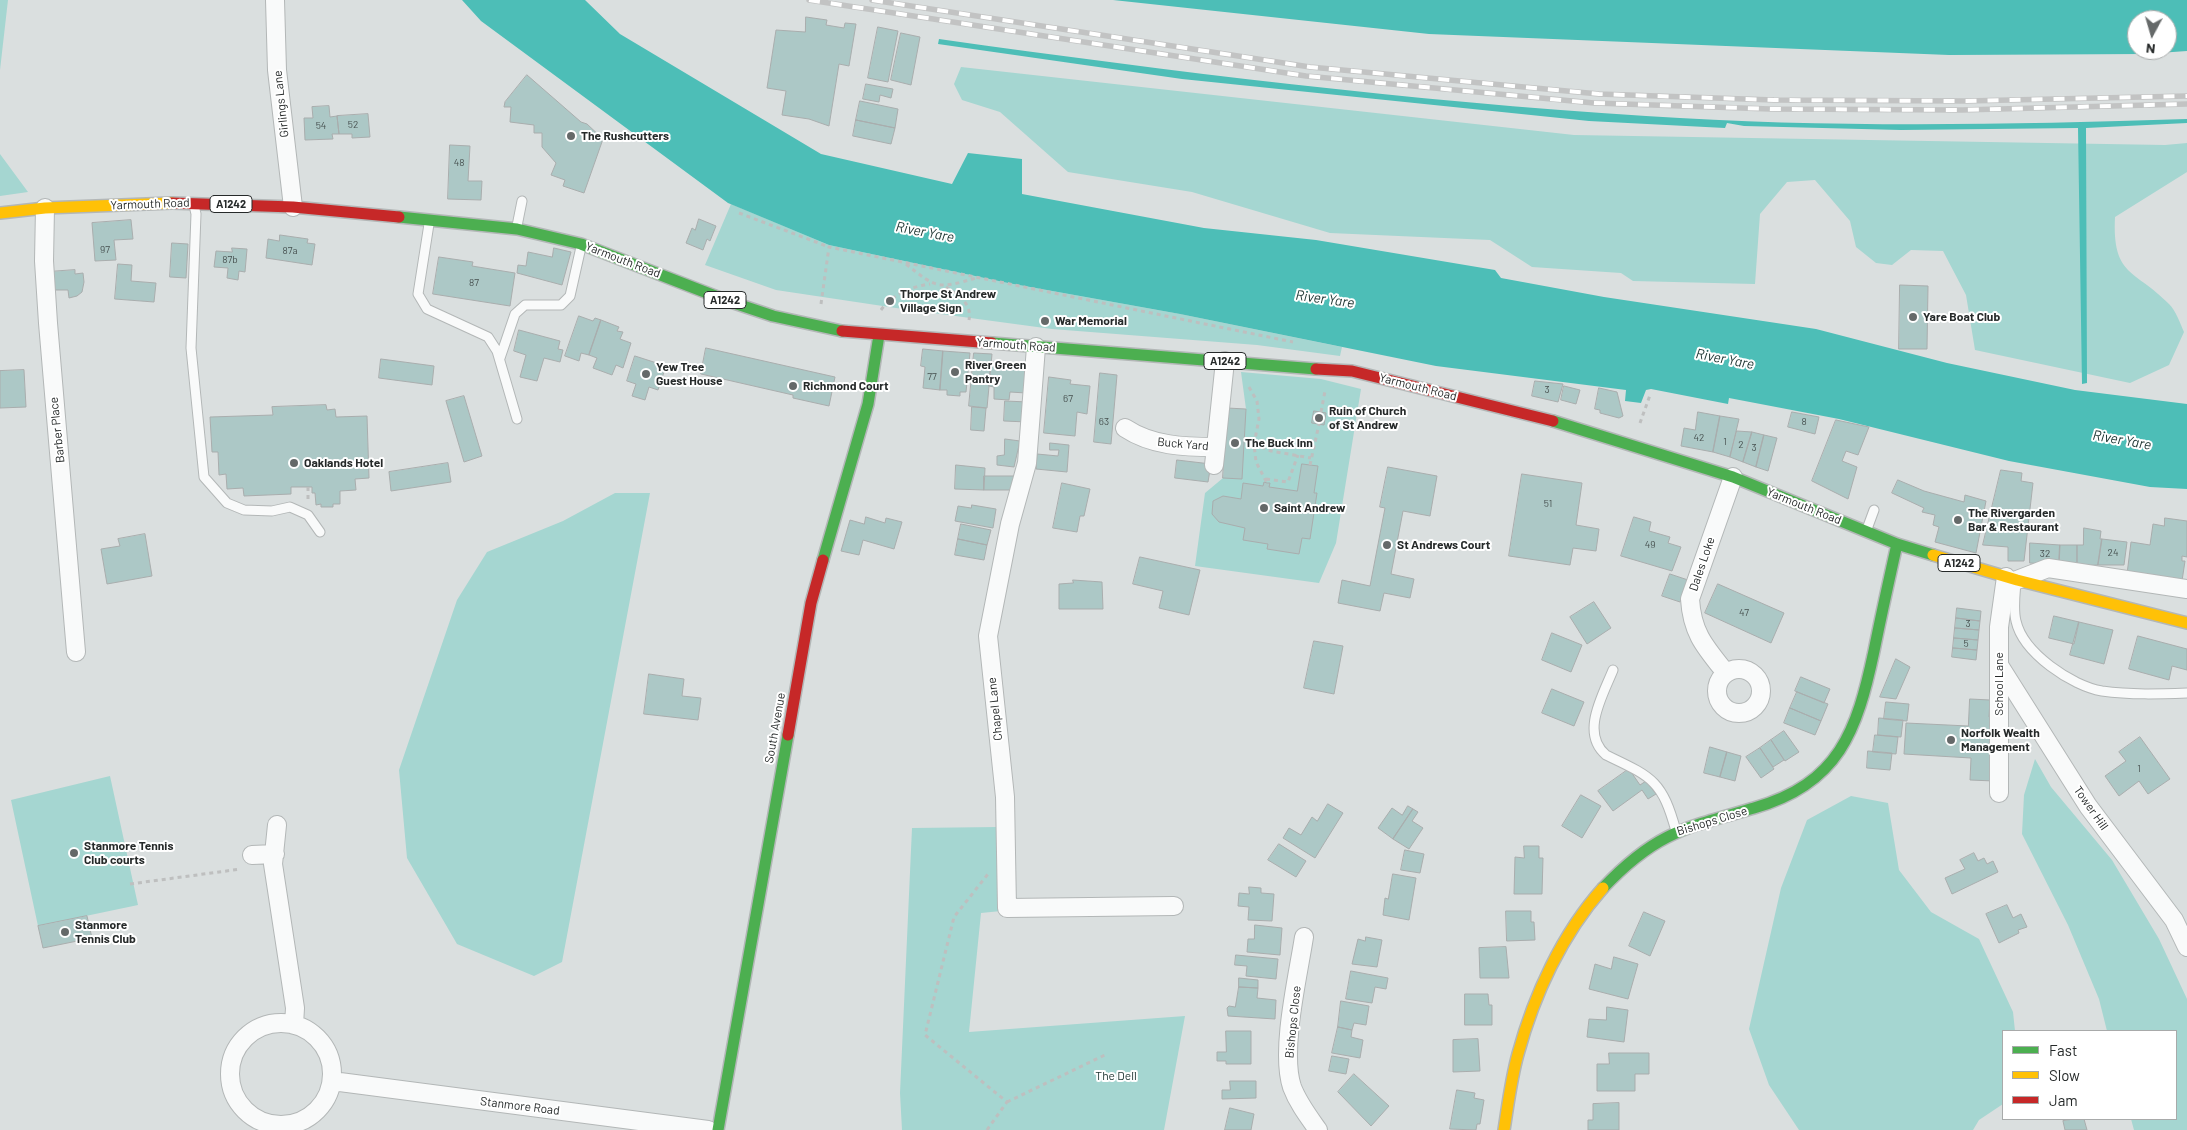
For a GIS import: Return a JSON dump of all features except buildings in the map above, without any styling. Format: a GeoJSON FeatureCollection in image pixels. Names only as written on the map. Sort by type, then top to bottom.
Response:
{"type":"FeatureCollection","features":[{"type":"Feature","properties":{"kind":"main road","name":"Yarmouth Road"},"geometry":{"type":"LineString","coordinates":[[0,213],[44,208],[193,202],[293,207],[517,229],[582,244],[728,301],[818,327],[878,336],[1352,371],[1574,426],[1733,477],[1897,544],[2011,578],[2187,623]]}},
{"type":"Feature","properties":{"kind":"main road","name":"South Avenue"},"geometry":{"type":"LineString","coordinates":[[718,1130],[811,603],[819,569],[840,508],[872,387],[878,336]]}},
{"type":"Feature","properties":{"kind":"main road","name":"Bishops Close"},"geometry":{"type":"LineString","coordinates":[[1504,1130],[1520,1044],[1554,962],[1590,905],[1609,880],[1650,843],[1676,831],[1770,805],[1802,790],[1832,763],[1851,734],[1861,708],[1897,544]]}},
{"type":"Feature","properties":{"kind":"street","name":"Girlings Lane"},"geometry":{"type":"LineString","coordinates":[[275,0],[277,70],[293,207]]}},
{"type":"Feature","properties":{"kind":"street","name":"Barber Place"},"geometry":{"type":"LineString","coordinates":[[44,208],[44,260],[48,323],[76,652]]}},
{"type":"Feature","properties":{"kind":"street","name":"Chapel Lane"},"geometry":{"type":"LineString","coordinates":[[1036,347],[1027,463],[1010,524],[988,636],[1005,797],[1007,908],[1174,906]]}},
{"type":"Feature","properties":{"kind":"street","name":"Buck Yard"},"geometry":{"type":"LineString","coordinates":[[1214,466],[1225,361]]}},
{"type":"Feature","properties":{"kind":"street","name":"Buck Yard"},"geometry":{"type":"LineString","coordinates":[[1125,428],[1137,436],[1157,443],[1189,447],[1216,447]]}},
{"type":"Feature","properties":{"kind":"street","name":"Dales Loke"},"geometry":{"type":"LineString","coordinates":[[1726,673],[1700,640],[1691,617],[1690,598],[1733,477]]}},
{"type":"Feature","properties":{"kind":"street"},"geometry":{"type":"LineString","coordinates":[[2011,578],[2048,568],[2187,589]]}},
{"type":"Feature","properties":{"kind":"street","name":"School Lane"},"geometry":{"type":"LineString","coordinates":[[1999,793],[1999,627],[2011,578]]}},
{"type":"Feature","properties":{"kind":"street","name":"Tower Hill"},"geometry":{"type":"LineString","coordinates":[[1999,665],[2088,806],[2174,920],[2187,947]]}},
{"type":"Feature","properties":{"kind":"street"},"geometry":{"type":"LineString","coordinates":[[277,825],[274,859],[295,1008],[294,1024]]}},
{"type":"Feature","properties":{"kind":"street"},"geometry":{"type":"LineString","coordinates":[[252,855],[274,859]]}},
{"type":"Feature","properties":{"kind":"street","name":"Bishops Close"},"geometry":{"type":"LineString","coordinates":[[1304,937],[1289,1040],[1289,1066],[1292,1086],[1302,1110],[1318,1130]]}},
{"type":"Feature","properties":{"kind":"street"},"geometry":{"type":"LineString","coordinates":[[272,1023],[294,1024],[308,1030],[324,1046],[331,1063],[332,1081],[326,1098],[315,1112],[300,1122],[279,1125],[261,1122],[249,1115],[235,1098],[229,1079],[231,1060],[240,1042],[253,1031],[272,1023]]}},
{"type":"Feature","properties":{"kind":"street","name":"Stanmore Road"},"geometry":{"type":"LineString","coordinates":[[332,1081],[708,1130]]}},
{"type":"Feature","properties":{"kind":"lane"},"geometry":{"type":"LineString","coordinates":[[517,229],[522,201]]}},
{"type":"Feature","properties":{"kind":"lane"},"geometry":{"type":"LineString","coordinates":[[193,202],[196,214],[191,348],[204,477],[227,502],[244,510],[272,511],[290,507],[308,515],[320,532]]}},
{"type":"Feature","properties":{"kind":"lane"},"geometry":{"type":"LineString","coordinates":[[429,221],[424,242],[418,294],[427,310],[488,337],[500,359],[516,419]]}},
{"type":"Feature","properties":{"kind":"lane"},"geometry":{"type":"LineString","coordinates":[[500,359],[515,314],[525,305],[561,305],[570,296],[582,244]]}},
{"type":"Feature","properties":{"kind":"lane"},"geometry":{"type":"LineString","coordinates":[[1866,532],[1874,510]]}},
{"type":"Feature","properties":{"kind":"lane"},"geometry":{"type":"LineString","coordinates":[[2011,578],[2016,622],[2024,639],[2034,651],[2060,673],[2100,690],[2140,694],[2187,692]]}},
{"type":"Feature","properties":{"kind":"lane"},"geometry":{"type":"LineString","coordinates":[[1612,670],[1595,716],[1595,740],[1599,750],[1606,755],[1653,781],[1664,794],[1676,831]]}},
{"type":"Feature","properties":{"kind":"path"},"geometry":{"type":"LineString","coordinates":[[739,213],[829,247],[1140,309],[1294,342]]}},
{"type":"Feature","properties":{"kind":"path"},"geometry":{"type":"LineString","coordinates":[[818,327],[829,247]]}},
{"type":"Feature","properties":{"kind":"path"},"geometry":{"type":"LineString","coordinates":[[903,262],[930,284]]}},
{"type":"Feature","properties":{"kind":"path"},"geometry":{"type":"LineString","coordinates":[[865,333],[888,300],[912,287],[930,284],[946,286],[977,278]]}},
{"type":"Feature","properties":{"kind":"path"},"geometry":{"type":"LineString","coordinates":[[946,286],[962,297],[970,312],[966,341]]}},
{"type":"Feature","properties":{"kind":"path"},"geometry":{"type":"LineString","coordinates":[[1244,364],[1249,387],[1257,401],[1259,419],[1254,444],[1256,462],[1266,481],[1288,482],[1298,455]]}},
{"type":"Feature","properties":{"kind":"path"},"geometry":{"type":"LineString","coordinates":[[1321,412],[1325,388]]}},
{"type":"Feature","properties":{"kind":"path"},"geometry":{"type":"LineString","coordinates":[[1310,465],[1318,424]]}},
{"type":"Feature","properties":{"kind":"path"},"geometry":{"type":"LineString","coordinates":[[1254,444],[1271,451],[1311,458]]}},
{"type":"Feature","properties":{"kind":"path"},"geometry":{"type":"LineString","coordinates":[[1006,857],[998,860],[954,917],[925,1035],[1007,1102]]}},
{"type":"Feature","properties":{"kind":"path"},"geometry":{"type":"LineString","coordinates":[[130,884],[274,859]]}},
{"type":"Feature","properties":{"kind":"path"},"geometry":{"type":"LineString","coordinates":[[987,1130],[1007,1102],[1107,1054]]}},
{"type":"Feature","properties":{"kind":"green space"},"geometry":{"type":"Polygon","coordinates":[[[0,0],[8,0],[0,70],[0,0]]]}},
{"type":"Feature","properties":{"kind":"green space"},"geometry":{"type":"Polygon","coordinates":[[[961,67],[1574,135],[2165,145],[2187,143],[2187,172],[2115,217],[2117,251],[2122,262],[2128,270],[2169,304],[2184,332],[2169,365],[2130,383],[1975,350],[1966,295],[1943,251],[1911,250],[1892,265],[1876,263],[1856,247],[1850,221],[1815,180],[1787,182],[1760,214],[1755,284],[1633,281],[1621,273],[1532,267],[1490,240],[1330,233],[1192,192],[1068,172],[1000,112],[962,100],[954,84],[961,67]]]}},
{"type":"Feature","properties":{"kind":"green space"},"geometry":{"type":"Polygon","coordinates":[[[0,154],[28,192],[0,196],[0,154]]]}},
{"type":"Feature","properties":{"kind":"green space"},"geometry":{"type":"Polygon","coordinates":[[[731,204],[829,245],[1008,283],[1180,314],[1342,347],[1340,356],[1257,345],[1052,329],[776,290],[705,265],[731,204]]]}},
{"type":"Feature","properties":{"kind":"green space"},"geometry":{"type":"Polygon","coordinates":[[[1241,372],[1321,379],[1361,389],[1336,543],[1319,583],[1195,566],[1205,493],[1223,478],[1246,409],[1241,372]]]}},
{"type":"Feature","properties":{"kind":"green space"},"geometry":{"type":"Polygon","coordinates":[[[615,493],[650,493],[562,962],[534,976],[457,944],[407,858],[399,770],[457,600],[487,552],[563,521],[615,493]]]}},
{"type":"Feature","properties":{"kind":"green space"},"geometry":{"type":"Polygon","coordinates":[[[2035,759],[2051,787],[2112,860],[2159,939],[2187,999],[2187,1130],[2134,1130],[2131,1120],[2177,1120],[2177,1030],[2107,1030],[2099,999],[2068,925],[2022,834],[2024,795],[2035,759]]]}},
{"type":"Feature","properties":{"kind":"green space","name":"Stanmore Tennis Club courts"},"geometry":{"type":"Polygon","coordinates":[[[110,776],[138,905],[38,926],[11,800],[110,776]]]}},
{"type":"Feature","properties":{"kind":"green space"},"geometry":{"type":"Polygon","coordinates":[[[1851,796],[1888,803],[1899,870],[1931,912],[1979,939],[2013,1012],[2015,1030],[2002,1030],[2002,1105],[1979,1120],[1973,1130],[1799,1130],[1769,1085],[1749,1029],[1781,888],[1807,820],[1851,796]]]}},
{"type":"Feature","properties":{"kind":"green space","name":"The Dell"},"geometry":{"type":"Polygon","coordinates":[[[998,827],[1001,911],[981,913],[969,1032],[1185,1016],[1164,1130],[902,1130],[900,1093],[912,828],[998,827]]]}},
{"type":"Feature","properties":{"kind":"water","name":"River Yare"},"geometry":{"type":"Polygon","coordinates":[[[462,0],[585,0],[620,34],[821,154],[952,184],[968,153],[1022,159],[1022,194],[1204,228],[1316,240],[1495,270],[1501,278],[1604,297],[1816,329],[1947,363],[2075,390],[2187,404],[2187,489],[2150,487],[2009,461],[1839,419],[1729,398],[1728,404],[1651,389],[1646,390],[1641,403],[1625,401],[1626,390],[1436,366],[1180,314],[1008,283],[829,245],[728,203],[481,21],[462,0]]]}},
{"type":"Feature","properties":{"kind":"water"},"geometry":{"type":"Polygon","coordinates":[[[1113,0],[2187,0],[2187,51],[2177,52],[2177,10],[2127,10],[2127,54],[1949,55],[1429,34],[1113,0]]]}},
{"type":"Feature","properties":{"kind":"water"},"geometry":{"type":"Polygon","coordinates":[[[939,39],[1115,63],[1380,94],[1646,116],[1849,124],[2052,123],[2187,119],[2187,123],[2086,128],[2087,383],[2082,384],[2078,128],[1901,130],[1744,126],[1727,123],[1725,128],[1589,121],[1182,79],[938,44],[939,39]]]}},
{"type":"Feature","properties":{"kind":"railway"},"geometry":{"type":"LineString","coordinates":[[809,0],[1306,76],[1594,103],[1770,109],[1962,110],[2187,104]]}},
{"type":"Feature","properties":{"kind":"railway"},"geometry":{"type":"LineString","coordinates":[[872,0],[1310,67],[1599,94],[1774,100],[1966,101],[2187,96]]}},
{"type":"Feature","properties":{"kind":"traffic: fast"},"geometry":{"type":"LineString","coordinates":[[399,217],[517,229],[581,244],[728,301],[773,316],[842,331]]}},
{"type":"Feature","properties":{"kind":"traffic: fast"},"geometry":{"type":"LineString","coordinates":[[823,560],[868,404],[879,335]]}},
{"type":"Feature","properties":{"kind":"traffic: fast"},"geometry":{"type":"LineString","coordinates":[[992,343],[1316,369]]}},
{"type":"Feature","properties":{"kind":"traffic: fast"},"geometry":{"type":"LineString","coordinates":[[1553,421],[1733,477],[1897,544],[1933,555]]}},
{"type":"Feature","properties":{"kind":"traffic: fast"},"geometry":{"type":"LineString","coordinates":[[1603,888],[1639,855],[1655,844],[1708,821],[1783,798],[1806,785],[1825,769],[1840,750],[1851,730],[1860,706],[1897,544]]}},
{"type":"Feature","properties":{"kind":"traffic: fast"},"geometry":{"type":"LineString","coordinates":[[718,1130],[788,735]]}},
{"type":"Feature","properties":{"kind":"traffic: slow"},"geometry":{"type":"LineString","coordinates":[[0,213],[45,208],[172,203]]}},
{"type":"Feature","properties":{"kind":"traffic: slow"},"geometry":{"type":"LineString","coordinates":[[1933,555],[2017,580],[2187,623]]}},
{"type":"Feature","properties":{"kind":"traffic: slow"},"geometry":{"type":"LineString","coordinates":[[1504,1130],[1518,1054],[1532,1010],[1562,945],[1588,906],[1603,888]]}},
{"type":"Feature","properties":{"kind":"traffic: jam"},"geometry":{"type":"LineString","coordinates":[[172,203],[293,207],[399,217]]}},
{"type":"Feature","properties":{"kind":"traffic: jam"},"geometry":{"type":"LineString","coordinates":[[842,331],[992,343]]}},
{"type":"Feature","properties":{"kind":"traffic: jam"},"geometry":{"type":"LineString","coordinates":[[1316,369],[1352,371],[1553,421]]}},
{"type":"Feature","properties":{"kind":"traffic: jam"},"geometry":{"type":"LineString","coordinates":[[788,735],[811,603],[823,560]]}},
{"type":"Feature","properties":{"kind":"place","name":"The Rushcutters"},"geometry":{"type":"Point","coordinates":[571,136]}},
{"type":"Feature","properties":{"kind":"place","name":"Thorpe St Andrew Village Sign"},"geometry":{"type":"Point","coordinates":[890,301]}},
{"type":"Feature","properties":{"kind":"place","name":"Yare Boat Club"},"geometry":{"type":"Point","coordinates":[1913,317]}},
{"type":"Feature","properties":{"kind":"place","name":"War Memorial"},"geometry":{"type":"Point","coordinates":[1045,321]}},
{"type":"Feature","properties":{"kind":"place","name":"River Green Pantry"},"geometry":{"type":"Point","coordinates":[955,372]}},
{"type":"Feature","properties":{"kind":"place","name":"Yew Tree Guest House"},"geometry":{"type":"Point","coordinates":[646,374]}},
{"type":"Feature","properties":{"kind":"place","name":"Richmond Court"},"geometry":{"type":"Point","coordinates":[793,386]}},
{"type":"Feature","properties":{"kind":"place","name":"Ruin of Church of St Andrew"},"geometry":{"type":"Point","coordinates":[1319,418]}},
{"type":"Feature","properties":{"kind":"place","name":"The Buck Inn"},"geometry":{"type":"Point","coordinates":[1235,443]}},
{"type":"Feature","properties":{"kind":"place","name":"Oaklands Hotel"},"geometry":{"type":"Point","coordinates":[294,463]}},
{"type":"Feature","properties":{"kind":"place","name":"Saint Andrew"},"geometry":{"type":"Point","coordinates":[1264,508]}},
{"type":"Feature","properties":{"kind":"place","name":"The Rivergarden Bar & Restaurant"},"geometry":{"type":"Point","coordinates":[1958,520]}},
{"type":"Feature","properties":{"kind":"place","name":"St Andrews Court"},"geometry":{"type":"Point","coordinates":[1387,545]}},
{"type":"Feature","properties":{"kind":"place","name":"Norfolk Wealth Management"},"geometry":{"type":"Point","coordinates":[1951,740]}},
{"type":"Feature","properties":{"kind":"place","name":"Stanmore Tennis Club courts"},"geometry":{"type":"Point","coordinates":[74,853]}},
{"type":"Feature","properties":{"kind":"place","name":"Stanmore Tennis Club"},"geometry":{"type":"Point","coordinates":[65,932]}}]}
